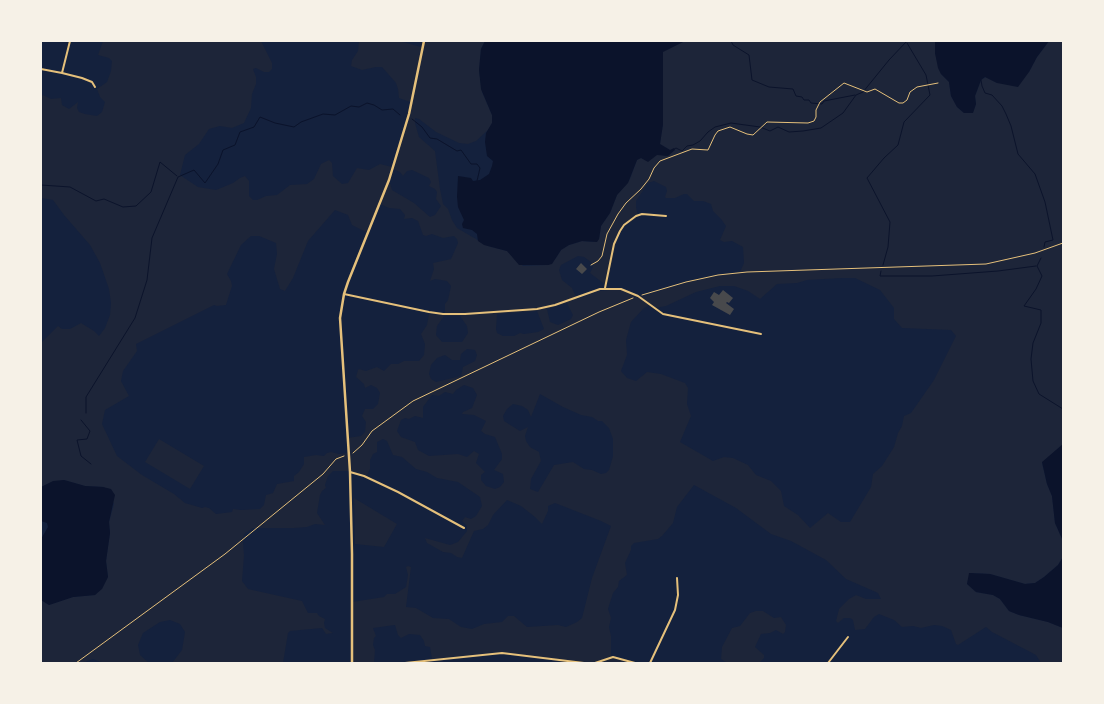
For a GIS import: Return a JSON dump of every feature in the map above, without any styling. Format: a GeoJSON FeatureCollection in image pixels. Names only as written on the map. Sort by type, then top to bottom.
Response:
{"type":"FeatureCollection","features":[{"type":"Feature","properties":{"kind":"street"},"geometry":{"type":"LineString","coordinates":[[62,73],[70,41]]}},
{"type":"Feature","properties":{"kind":"street"},"geometry":{"type":"LineString","coordinates":[[352,663],[350,472],[340,318],[344,294],[361,245],[389,180],[409,114],[424,41]]}},
{"type":"Feature","properties":{"kind":"street"},"geometry":{"type":"LineString","coordinates":[[41,69],[92,82],[95,87]]}},
{"type":"Feature","properties":{"kind":"street"},"geometry":{"type":"LineString","coordinates":[[605,288],[614,244],[620,231],[630,220],[642,214],[666,216]]}},
{"type":"Feature","properties":{"kind":"street"},"geometry":{"type":"LineString","coordinates":[[344,294],[429,312],[464,314],[537,309],[605,288],[621,289],[638,296],[656,310],[670,316],[761,334]]}},
{"type":"Feature","properties":{"kind":"street"},"geometry":{"type":"LineString","coordinates":[[350,472],[364,476],[398,492],[464,528]]}},
{"type":"Feature","properties":{"kind":"street"},"geometry":{"type":"LineString","coordinates":[[650,663],[675,610],[678,595],[677,578]]}},
{"type":"Feature","properties":{"kind":"street"},"geometry":{"type":"LineString","coordinates":[[828,663],[848,636]]}},
{"type":"Feature","properties":{"kind":"street"},"geometry":{"type":"LineString","coordinates":[[405,663],[502,653],[584,663]]}},
{"type":"Feature","properties":{"kind":"street"},"geometry":{"type":"LineString","coordinates":[[595,663],[613,658],[635,663]]}},
{"type":"Feature","properties":{"kind":"path"},"geometry":{"type":"LineString","coordinates":[[591,265],[602,256],[607,234],[618,214],[626,203],[641,190],[660,161],[692,149],[708,150],[714,135],[718,131],[730,127],[747,134],[755,134],[767,122],[808,123],[814,121],[820,102],[844,83],[867,92],[875,89],[899,103],[903,103],[907,100],[910,92],[918,87],[938,83]]}},
{"type":"Feature","properties":{"kind":"path"},"geometry":{"type":"LineString","coordinates":[[76,663],[225,554],[323,474],[336,459],[355,452],[372,431],[413,401],[598,312],[638,296],[686,282],[718,276],[747,272],[986,264],[1035,253],[1063,243]]}},
{"type":"Feature","properties":{"kind":"shaded area"},"geometry":{"type":"Polygon","coordinates":[[[103,41],[261,41],[272,63],[272,69],[269,72],[264,72],[256,68],[253,69],[256,84],[252,94],[251,108],[244,123],[232,128],[220,126],[209,129],[199,144],[185,155],[180,175],[198,187],[216,190],[245,176],[249,181],[249,196],[253,200],[257,200],[266,196],[277,195],[290,185],[307,184],[314,179],[321,164],[329,160],[332,163],[333,176],[342,184],[348,183],[357,168],[369,170],[380,164],[392,167],[406,123],[410,102],[399,98],[396,83],[382,67],[362,70],[351,66],[352,60],[358,51],[359,41],[399,41],[421,47],[422,41],[485,41],[481,49],[479,70],[482,92],[492,115],[492,123],[488,130],[476,141],[468,144],[459,143],[436,132],[419,119],[415,118],[415,123],[419,137],[435,151],[443,204],[448,209],[457,228],[488,246],[507,251],[523,266],[548,265],[561,250],[569,245],[582,241],[592,242],[599,239],[601,226],[610,213],[617,195],[630,179],[637,160],[660,154],[665,156],[670,150],[660,144],[663,124],[663,51],[685,41],[935,41],[935,53],[941,74],[949,82],[951,96],[957,107],[964,113],[973,112],[976,104],[975,96],[981,80],[986,77],[997,83],[1029,72],[1049,41],[1063,41],[1063,444],[1042,463],[1052,496],[1055,523],[1063,541],[1063,557],[1058,565],[1035,583],[1025,584],[990,574],[970,573],[967,584],[976,592],[993,595],[1000,599],[1009,611],[1063,628],[1063,663],[1041,663],[1036,655],[986,627],[958,645],[951,630],[942,626],[902,627],[894,620],[879,614],[874,617],[865,629],[855,630],[853,620],[850,618],[844,618],[838,623],[836,621],[839,609],[849,599],[856,595],[866,599],[881,599],[878,593],[846,579],[826,560],[791,541],[771,534],[736,508],[694,485],[677,507],[673,523],[662,536],[658,539],[634,543],[631,546],[625,563],[627,575],[619,581],[618,587],[613,593],[608,609],[611,618],[609,627],[611,657],[636,663],[557,663],[558,660],[499,652],[432,659],[430,647],[425,646],[420,635],[409,634],[401,638],[395,625],[373,628],[376,636],[373,645],[375,650],[374,663],[351,663],[352,602],[395,594],[406,587],[408,575],[406,567],[408,566],[411,567],[406,607],[416,608],[433,618],[449,619],[461,627],[472,629],[484,624],[502,622],[508,616],[514,616],[527,627],[558,625],[566,627],[577,622],[582,618],[592,578],[611,526],[555,503],[548,506],[548,511],[542,524],[521,506],[507,500],[493,515],[488,525],[483,529],[474,531],[462,558],[443,552],[427,543],[425,538],[450,545],[458,542],[467,531],[467,526],[462,521],[465,517],[471,519],[476,516],[482,506],[480,497],[458,482],[437,478],[427,472],[416,469],[402,457],[393,455],[387,441],[383,439],[377,442],[377,452],[373,454],[370,460],[370,469],[366,477],[348,471],[333,471],[328,476],[326,488],[320,495],[317,513],[325,525],[315,524],[294,528],[253,528],[244,534],[242,581],[248,589],[302,601],[308,613],[317,613],[325,619],[325,628],[333,633],[326,634],[322,628],[290,631],[288,633],[283,663],[172,663],[182,650],[185,632],[180,624],[170,620],[160,622],[143,633],[138,645],[140,655],[149,663],[104,663],[93,659],[82,663],[41,663],[41,600],[49,605],[73,597],[95,595],[108,577],[106,561],[110,533],[109,522],[114,504],[104,487],[85,486],[64,480],[41,487],[41,343],[58,326],[62,329],[70,329],[81,323],[99,336],[105,328],[110,315],[111,303],[109,289],[100,263],[90,245],[53,200],[41,198],[41,96],[43,95],[51,99],[61,98],[62,105],[69,109],[78,102],[77,108],[79,112],[97,116],[102,112],[105,102],[100,97],[97,89],[107,82],[112,61],[109,58],[98,55],[103,41]],[[393,169],[389,180],[392,190],[414,203],[430,217],[435,215],[441,206],[436,199],[437,192],[429,186],[431,182],[429,178],[412,170],[407,171],[403,176],[400,172],[393,169]],[[654,181],[648,183],[636,201],[638,217],[624,227],[618,236],[607,286],[590,273],[593,267],[591,262],[584,257],[578,256],[561,265],[559,270],[562,280],[572,288],[577,299],[599,291],[620,289],[639,297],[695,280],[740,272],[744,263],[743,247],[732,241],[724,242],[720,240],[726,226],[713,211],[711,204],[703,201],[694,201],[687,194],[675,198],[666,198],[666,187],[654,181]],[[380,204],[366,232],[352,225],[348,215],[335,210],[308,241],[293,278],[285,291],[280,289],[274,269],[277,254],[276,243],[259,236],[251,236],[241,245],[227,274],[232,286],[226,305],[214,305],[136,344],[137,351],[123,371],[121,381],[129,396],[105,410],[102,424],[117,456],[185,503],[209,508],[216,514],[232,512],[233,509],[260,509],[264,505],[266,495],[273,493],[277,484],[294,481],[294,476],[304,464],[304,457],[324,456],[331,452],[347,453],[347,438],[361,436],[365,432],[366,422],[362,416],[365,409],[373,409],[378,404],[380,393],[377,388],[371,385],[365,388],[364,384],[356,377],[358,370],[366,371],[377,367],[384,371],[391,364],[398,364],[404,361],[419,361],[424,355],[425,344],[421,334],[427,325],[429,314],[445,315],[445,304],[448,300],[451,286],[447,281],[435,279],[430,281],[434,269],[433,263],[451,259],[458,243],[454,236],[443,238],[432,234],[423,235],[418,221],[412,218],[404,219],[405,215],[400,209],[389,208],[380,204]],[[855,278],[807,280],[797,283],[777,284],[760,299],[748,291],[734,286],[720,286],[696,292],[666,306],[655,308],[649,305],[631,322],[626,340],[627,355],[621,371],[627,378],[636,381],[647,372],[661,374],[685,383],[688,388],[687,404],[691,416],[680,442],[713,461],[724,457],[733,458],[748,465],[756,475],[771,481],[781,491],[784,506],[798,515],[810,528],[828,513],[841,522],[850,522],[871,487],[873,474],[882,466],[894,447],[904,416],[911,413],[934,380],[956,336],[951,330],[902,328],[894,319],[894,308],[880,290],[855,278]],[[567,303],[547,309],[550,322],[558,325],[571,319],[573,315],[567,303]],[[537,311],[497,314],[497,333],[503,336],[514,336],[520,333],[538,332],[544,329],[537,311]],[[444,316],[437,326],[436,335],[442,342],[462,342],[468,333],[467,326],[460,316],[444,316]],[[467,349],[461,354],[460,360],[452,360],[445,355],[437,358],[431,365],[429,374],[431,379],[436,382],[461,376],[463,367],[475,361],[477,355],[475,350],[467,349]],[[464,385],[453,394],[445,392],[439,396],[432,395],[423,407],[423,418],[415,416],[401,420],[397,431],[401,437],[415,442],[418,450],[429,456],[458,454],[467,457],[474,451],[479,454],[476,463],[485,472],[481,475],[481,480],[486,486],[495,489],[500,487],[504,482],[503,474],[494,470],[502,459],[502,454],[495,437],[481,431],[486,421],[474,415],[462,414],[472,408],[477,395],[473,388],[464,385]],[[540,394],[531,417],[528,410],[513,404],[503,416],[504,421],[520,431],[528,427],[525,436],[526,441],[530,447],[539,452],[541,461],[531,479],[530,489],[538,492],[554,465],[573,462],[584,469],[601,474],[609,470],[613,456],[613,439],[609,428],[602,421],[581,415],[540,394]]]}},
{"type":"Feature","properties":{"kind":"shaded area"},"geometry":{"type":"Polygon","coordinates":[[[485,41],[685,41],[663,52],[663,124],[660,144],[670,150],[674,148],[675,150],[668,156],[657,155],[648,162],[641,158],[637,160],[628,183],[617,195],[610,213],[601,226],[597,242],[582,241],[569,245],[561,250],[552,264],[519,265],[507,251],[484,245],[478,241],[477,234],[472,230],[463,228],[464,220],[458,207],[457,197],[458,176],[471,178],[473,181],[480,180],[489,174],[493,161],[487,156],[485,142],[486,133],[492,123],[492,115],[481,89],[479,70],[481,49],[485,41]]]}},
{"type":"Feature","properties":{"kind":"shaded area"},"geometry":{"type":"Polygon","coordinates":[[[935,41],[1049,41],[1018,87],[997,83],[985,77],[981,80],[975,96],[976,104],[973,113],[964,113],[957,107],[951,96],[949,82],[938,68],[935,41]]]}},
{"type":"Feature","properties":{"kind":"shaded area"},"geometry":{"type":"Polygon","coordinates":[[[159,439],[204,466],[190,489],[145,462],[159,439]]]}},
{"type":"Feature","properties":{"kind":"shaded area"},"geometry":{"type":"Polygon","coordinates":[[[1063,444],[1063,541],[1055,523],[1052,496],[1042,462],[1063,444]]]}},
{"type":"Feature","properties":{"kind":"shaded area"},"geometry":{"type":"Polygon","coordinates":[[[64,480],[85,486],[111,489],[115,495],[109,522],[110,533],[106,561],[108,577],[102,589],[95,595],[73,597],[49,605],[41,600],[41,539],[48,527],[47,523],[41,521],[41,487],[53,481],[64,480]]]}},
{"type":"Feature","properties":{"kind":"shaded area"},"geometry":{"type":"Polygon","coordinates":[[[354,498],[397,524],[384,547],[355,544],[354,498]]]}},
{"type":"Feature","properties":{"kind":"shaded area"},"geometry":{"type":"Polygon","coordinates":[[[1063,557],[1063,628],[1009,611],[1000,599],[993,595],[976,592],[967,584],[969,573],[990,574],[1025,584],[1035,583],[1058,565],[1063,557]]]}},
{"type":"Feature","properties":{"kind":"shaded area"},"geometry":{"type":"Polygon","coordinates":[[[763,611],[774,618],[781,617],[786,625],[785,632],[783,634],[776,630],[761,634],[755,647],[764,655],[764,658],[759,663],[727,663],[721,659],[722,647],[732,628],[740,626],[750,613],[763,611]]]}},
{"type":"Feature","properties":{"kind":"building"},"geometry":{"type":"Polygon","coordinates":[[[581,263],[587,269],[582,274],[576,269],[581,263]]]}},
{"type":"Feature","properties":{"kind":"building"},"geometry":{"type":"Polygon","coordinates":[[[723,290],[733,298],[729,303],[726,303],[734,309],[730,315],[712,305],[714,302],[710,298],[714,292],[719,295],[723,290]]]}},
{"type":"Feature","properties":{"kind":"waterway"},"geometry":{"type":"LineString","coordinates":[[731,41],[733,45],[749,55],[752,80],[769,87],[793,89],[796,96],[809,100],[811,103],[822,104],[824,101],[855,95]]}},
{"type":"Feature","properties":{"kind":"waterway"},"geometry":{"type":"LineString","coordinates":[[673,150],[676,148],[682,151],[687,146],[700,141],[715,127],[731,123],[760,127],[770,131],[778,127],[789,132],[821,128],[843,113],[856,95],[863,92],[907,41]]}},
{"type":"Feature","properties":{"kind":"waterway"},"geometry":{"type":"LineString","coordinates":[[883,265],[888,247],[890,222],[867,178],[898,145],[904,122],[930,95],[926,75],[907,43]]}},
{"type":"Feature","properties":{"kind":"waterway"},"geometry":{"type":"LineString","coordinates":[[981,80],[985,93],[992,95],[1002,106],[1011,126],[1018,154],[1035,174],[1045,202],[1053,240],[1045,242],[1044,247]]}},
{"type":"Feature","properties":{"kind":"waterway"},"geometry":{"type":"LineString","coordinates":[[86,413],[86,397],[135,318],[147,280],[152,238],[178,177],[194,170],[205,183],[218,164],[223,150],[235,145],[240,132],[254,127],[260,117],[275,123],[294,127],[301,122],[323,114],[335,115],[351,106],[359,107],[367,103],[382,110],[393,109],[400,115]]}},
{"type":"Feature","properties":{"kind":"waterway"},"geometry":{"type":"LineString","coordinates":[[412,119],[422,127],[430,138],[437,139],[457,151],[461,150],[471,164],[477,164],[480,168],[477,181]]}},
{"type":"Feature","properties":{"kind":"waterway"},"geometry":{"type":"LineString","coordinates":[[41,185],[70,187],[96,201],[104,199],[123,207],[136,206],[151,192],[160,162],[177,176]]}},
{"type":"Feature","properties":{"kind":"waterway"},"geometry":{"type":"LineString","coordinates":[[1041,258],[1037,266],[1042,276],[1036,289],[1024,306],[1041,310],[1041,323],[1033,343],[1031,359],[1033,381],[1039,394],[1063,409]]}},
{"type":"Feature","properties":{"kind":"waterway"},"geometry":{"type":"LineString","coordinates":[[881,271],[880,276],[932,276],[1036,266]]}},
{"type":"Feature","properties":{"kind":"waterway"},"geometry":{"type":"LineString","coordinates":[[81,420],[90,431],[87,439],[77,440],[81,456],[91,464]]}}]}
